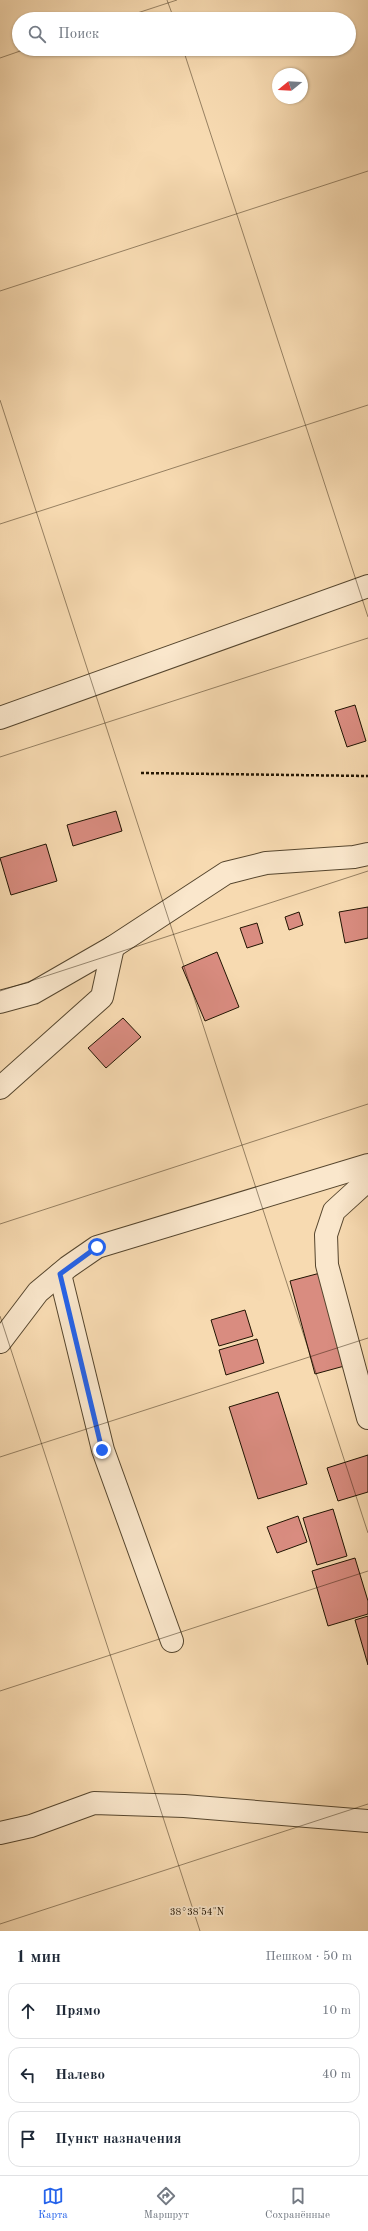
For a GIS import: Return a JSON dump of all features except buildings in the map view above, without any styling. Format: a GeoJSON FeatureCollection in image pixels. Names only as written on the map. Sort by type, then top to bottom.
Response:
{"type":"FeatureCollection","features":[{"type":"Feature","properties":{"kind":"street"},"geometry":{"type":"LineString","coordinates":[[0,718],[368,586]]}},
{"type":"Feature","properties":{"kind":"street"},"geometry":{"type":"LineString","coordinates":[[0,1002],[33,993],[113,947],[226,873],[266,863],[354,857],[368,854]]}},
{"type":"Feature","properties":{"kind":"street"},"geometry":{"type":"LineString","coordinates":[[0,1088],[102,997],[113,947]]}},
{"type":"Feature","properties":{"kind":"street"},"geometry":{"type":"LineString","coordinates":[[0,1342],[38,1292],[97,1247],[368,1165]]}},
{"type":"Feature","properties":{"kind":"street"},"geometry":{"type":"LineString","coordinates":[[368,1180],[334,1211],[326,1235],[328,1265],[368,1418]]}},
{"type":"Feature","properties":{"kind":"street"},"geometry":{"type":"LineString","coordinates":[[60,1274],[102,1450],[172,1641]]}},
{"type":"Feature","properties":{"kind":"street"},"geometry":{"type":"LineString","coordinates":[[0,1833],[32,1826],[94,1803],[184,1806],[368,1821]]}},
{"type":"Feature","properties":{"kind":"path"},"geometry":{"type":"LineString","coordinates":[[141,773],[368,776]]}},
{"type":"Feature","properties":{"kind":"route"},"geometry":{"type":"LineString","coordinates":[[97,1247],[60,1274],[102,1450]]}}]}
